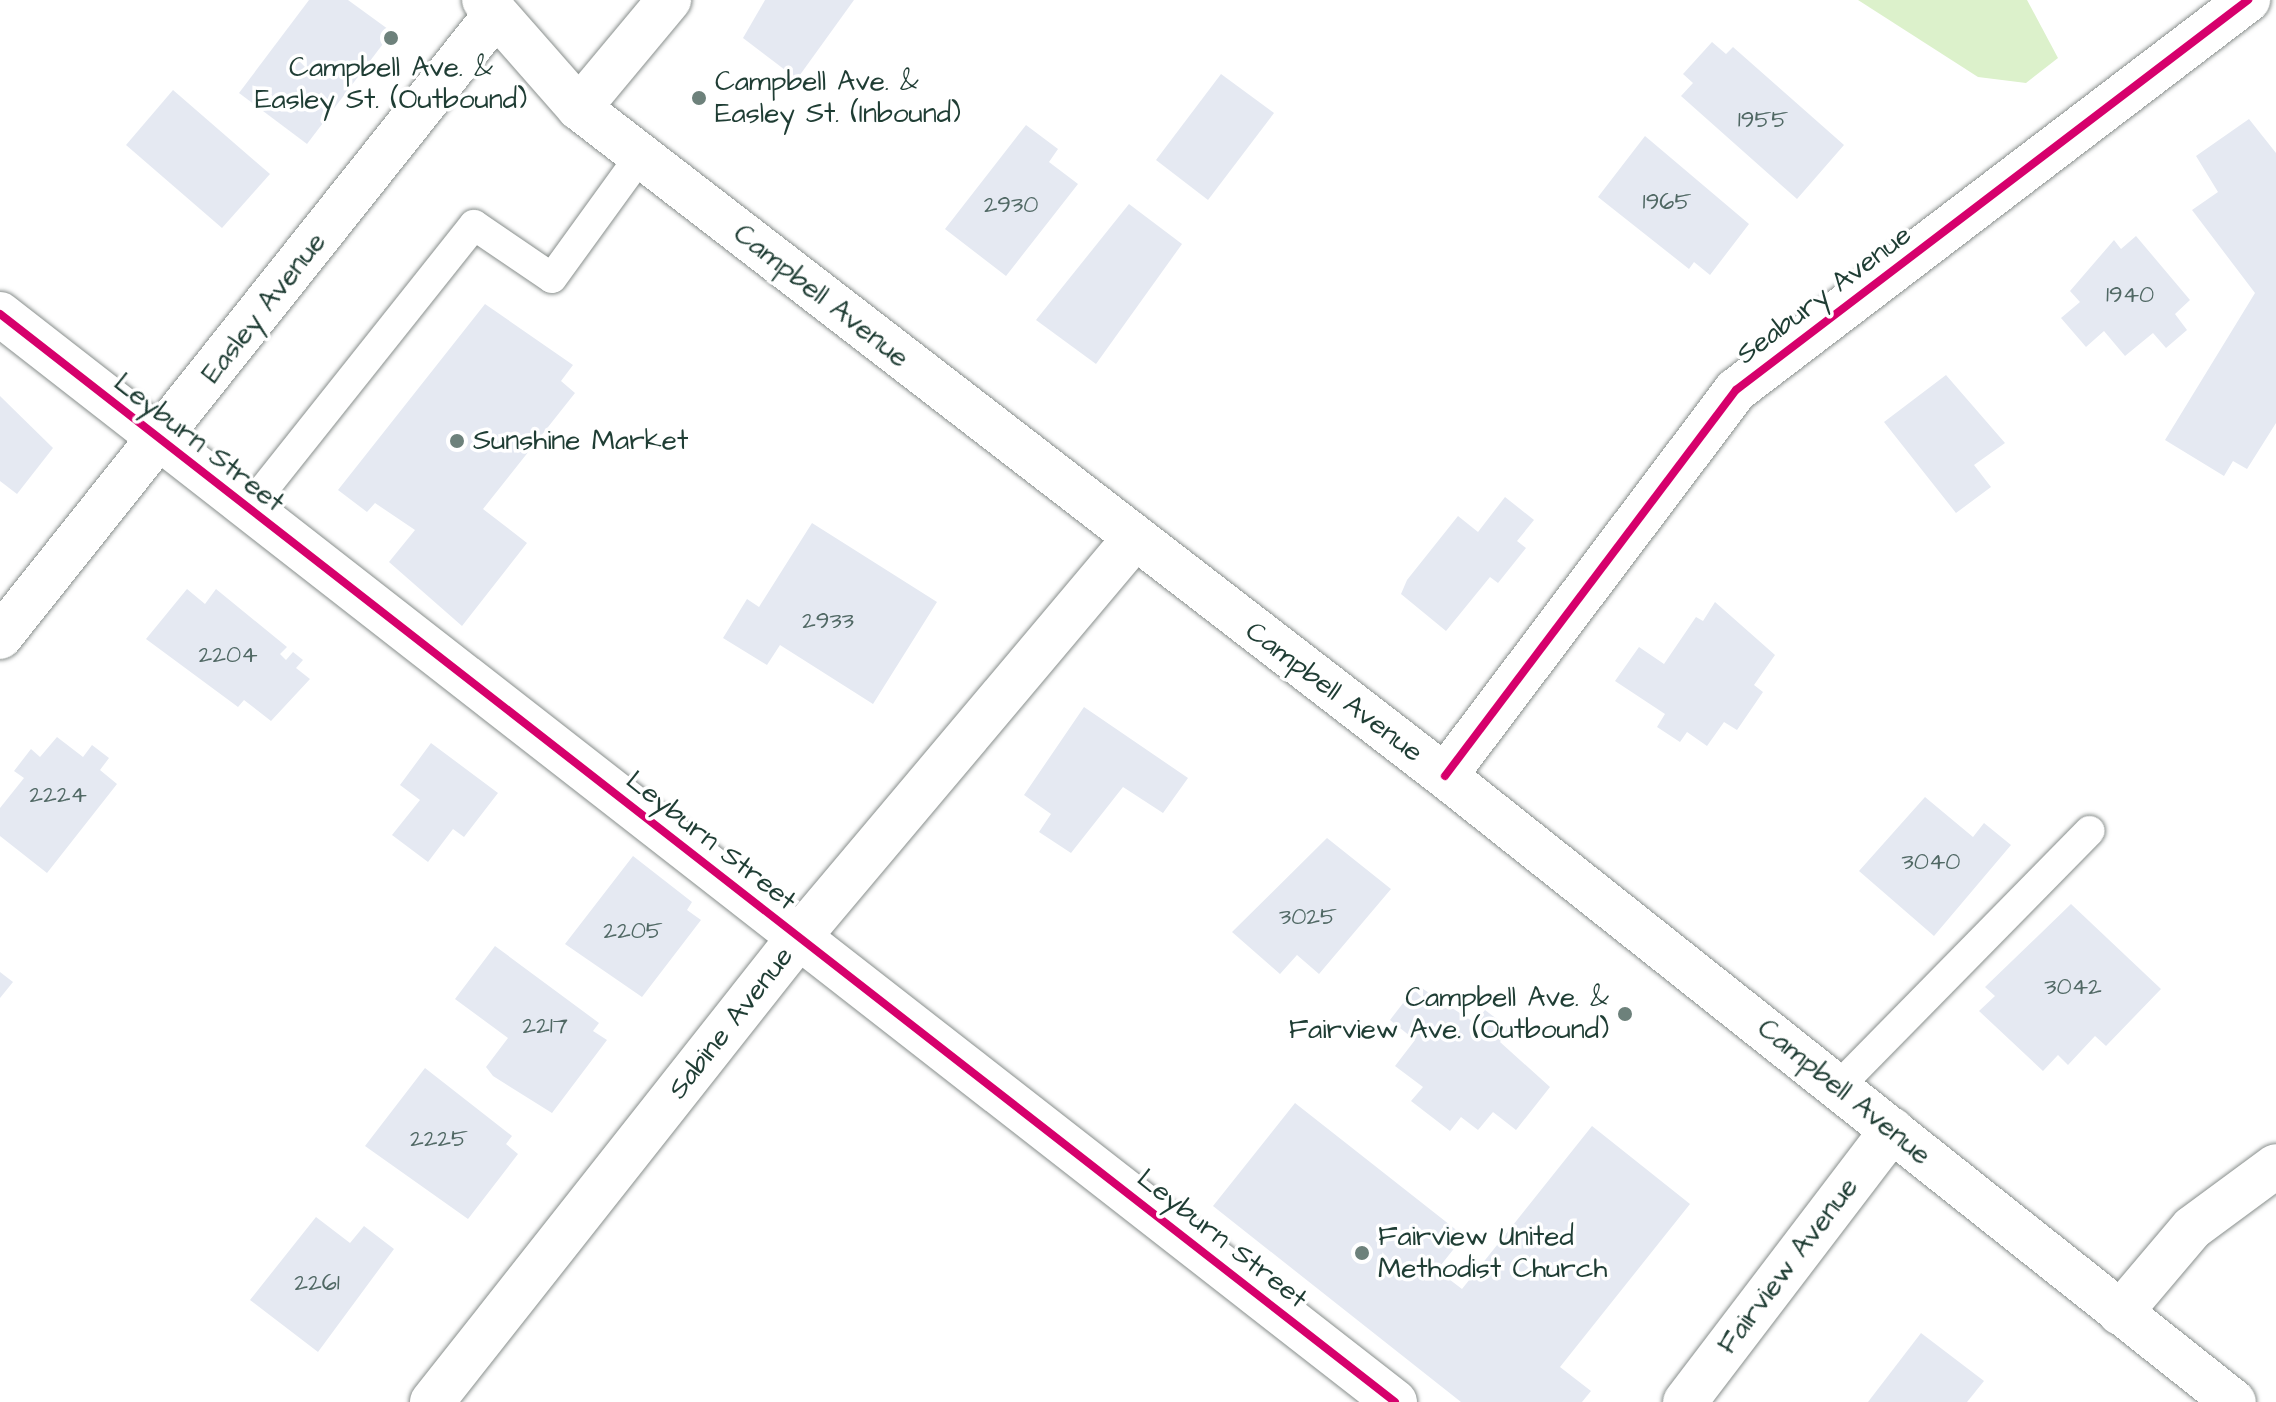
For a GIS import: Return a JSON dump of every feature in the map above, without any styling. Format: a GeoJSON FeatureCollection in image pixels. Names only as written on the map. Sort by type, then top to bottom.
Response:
{"type":"FeatureCollection","features":[{"type":"Feature","properties":{"kind":"street"},"geometry":{"type":"LineString","coordinates":[[579,108],[669,0]]}},
{"type":"Feature","properties":{"kind":"street","name":"Seabury Avenue"},"geometry":{"type":"LineString","coordinates":[[1445,776],[1736,390],[2248,0]]}},
{"type":"Feature","properties":{"kind":"street","name":"Campbell Avenue"},"geometry":{"type":"LineString","coordinates":[[490,7],[579,108],[1133,540],[1445,776],[2234,1402]]}},
{"type":"Feature","properties":{"kind":"street","name":"Easley Avenue"},"geometry":{"type":"LineString","coordinates":[[0,637],[159,440],[490,7]]}},
{"type":"Feature","properties":{"kind":"street","name":"Leyburn Street"},"geometry":{"type":"LineString","coordinates":[[0,314],[1395,1402]]}},
{"type":"Feature","properties":{"kind":"street","name":"Sabine Avenue"},"geometry":{"type":"LineString","coordinates":[[432,1402],[798,938],[1133,540]]}},
{"type":"Feature","properties":{"kind":"street","name":"Fairview Avenue"},"geometry":{"type":"LineString","coordinates":[[1685,1402],[1892,1130]]}},
{"type":"Feature","properties":{"kind":"street"},"geometry":{"type":"LineString","coordinates":[[2120,1313],[2192,1228],[2276,1166]]}},
{"type":"Feature","properties":{"kind":"lane"},"geometry":{"type":"LineString","coordinates":[[248,509],[474,225],[552,278],[641,155]]}},
{"type":"Feature","properties":{"kind":"lane"},"geometry":{"type":"LineString","coordinates":[[1838,1087],[2090,831]]}},
{"type":"Feature","properties":{"kind":"green space"},"geometry":{"type":"Polygon","coordinates":[[[1858,0],[2027,0],[2058,58],[2026,83],[1978,77],[1858,0]]]}},
{"type":"Feature","properties":{"kind":"building"},"geometry":{"type":"Polygon","coordinates":[[[309,0],[348,0],[392,32],[307,144],[239,93],[309,0]]]}},
{"type":"Feature","properties":{"kind":"building"},"geometry":{"type":"Polygon","coordinates":[[[765,0],[854,0],[797,79],[743,38],[765,0]]]}},
{"type":"Feature","properties":{"kind":"building"},"geometry":{"type":"Polygon","coordinates":[[[1712,42],[1726,54],[1733,47],[1844,145],[1797,199],[1681,96],[1693,83],[1683,74],[1712,42]]]}},
{"type":"Feature","properties":{"kind":"building"},"geometry":{"type":"Polygon","coordinates":[[[1221,74],[1274,113],[1208,200],[1156,160],[1221,74]]]}},
{"type":"Feature","properties":{"kind":"building"},"geometry":{"type":"Polygon","coordinates":[[[173,90],[270,174],[222,228],[126,145],[173,90]]]}},
{"type":"Feature","properties":{"kind":"building"},"geometry":{"type":"Polygon","coordinates":[[[2249,119],[2276,153],[2276,423],[2247,469],[2233,461],[2224,476],[2165,440],[2255,293],[2192,210],[2218,192],[2196,156],[2249,119]]]}},
{"type":"Feature","properties":{"kind":"building"},"geometry":{"type":"Polygon","coordinates":[[[1026,125],[1058,149],[1049,162],[1078,184],[1006,276],[945,229],[1026,125]]]}},
{"type":"Feature","properties":{"kind":"building"},"geometry":{"type":"Polygon","coordinates":[[[1645,136],[1749,224],[1710,275],[1694,262],[1689,269],[1598,197],[1645,136]]]}},
{"type":"Feature","properties":{"kind":"building"},"geometry":{"type":"Polygon","coordinates":[[[1129,204],[1182,244],[1096,364],[1036,320],[1129,204]]]}},
{"type":"Feature","properties":{"kind":"building"},"geometry":{"type":"Polygon","coordinates":[[[2136,236],[2190,300],[2175,314],[2187,330],[2166,348],[2153,333],[2125,356],[2104,331],[2086,347],[2061,318],[2080,302],[2070,291],[2114,240],[2121,249],[2136,236]]]}},
{"type":"Feature","properties":{"kind":"building","name":"Sunshine Market"},"geometry":{"type":"Polygon","coordinates":[[[485,304],[573,365],[561,381],[575,393],[483,509],[527,543],[462,626],[389,562],[415,530],[375,503],[367,512],[338,490],[485,304]]]}},
{"type":"Feature","properties":{"kind":"building"},"geometry":{"type":"Polygon","coordinates":[[[1946,375],[2005,443],[1974,465],[1991,487],[1956,513],[1884,422],[1946,375]]]}},
{"type":"Feature","properties":{"kind":"building"},"geometry":{"type":"Polygon","coordinates":[[[0,396],[53,448],[17,494],[0,481],[0,396]]]}},
{"type":"Feature","properties":{"kind":"building"},"geometry":{"type":"Polygon","coordinates":[[[1505,497],[1534,520],[1517,541],[1526,548],[1498,583],[1490,577],[1446,631],[1401,594],[1407,580],[1458,516],[1478,532],[1505,497]]]}},
{"type":"Feature","properties":{"kind":"building"},"geometry":{"type":"Polygon","coordinates":[[[812,523],[937,602],[873,704],[780,645],[767,665],[723,638],[747,599],[759,607],[812,523]]]}},
{"type":"Feature","properties":{"kind":"building"},"geometry":{"type":"Polygon","coordinates":[[[187,589],[205,604],[216,589],[287,647],[280,654],[286,660],[293,652],[303,660],[296,668],[310,679],[271,721],[244,700],[238,707],[146,639],[187,589]]]}},
{"type":"Feature","properties":{"kind":"building"},"geometry":{"type":"Polygon","coordinates":[[[1715,602],[1775,655],[1754,685],[1763,692],[1737,730],[1724,722],[1707,746],[1687,732],[1680,742],[1657,727],[1665,714],[1615,681],[1639,647],[1664,664],[1696,617],[1703,621],[1715,602]]]}},
{"type":"Feature","properties":{"kind":"building"},"geometry":{"type":"Polygon","coordinates":[[[1084,707],[1188,778],[1163,813],[1123,787],[1071,853],[1039,832],[1051,814],[1024,795],[1084,707]]]}},
{"type":"Feature","properties":{"kind":"building"},"geometry":{"type":"Polygon","coordinates":[[[57,737],[83,757],[92,745],[109,758],[100,770],[117,784],[47,873],[0,836],[0,808],[24,778],[14,771],[31,749],[40,757],[57,737]]]}},
{"type":"Feature","properties":{"kind":"building"},"geometry":{"type":"Polygon","coordinates":[[[431,743],[498,793],[464,837],[453,829],[428,862],[392,835],[420,800],[400,785],[431,743]]]}},
{"type":"Feature","properties":{"kind":"building"},"geometry":{"type":"Polygon","coordinates":[[[1925,797],[1973,837],[1984,823],[2011,845],[1934,936],[1859,871],[1925,797]]]}},
{"type":"Feature","properties":{"kind":"building"},"geometry":{"type":"Polygon","coordinates":[[[1327,838],[1391,889],[1319,974],[1297,955],[1280,974],[1232,932],[1327,838]]]}},
{"type":"Feature","properties":{"kind":"building"},"geometry":{"type":"Polygon","coordinates":[[[633,856],[692,902],[687,910],[701,920],[642,997],[565,944],[633,856]]]}},
{"type":"Feature","properties":{"kind":"building"},"geometry":{"type":"Polygon","coordinates":[[[2071,904],[2161,989],[2106,1046],[2095,1036],[2068,1065],[2058,1055],[2043,1071],[1979,1011],[1995,996],[1985,987],[2071,904]]]}},
{"type":"Feature","properties":{"kind":"building"},"geometry":{"type":"Polygon","coordinates":[[[495,946],[599,1023],[593,1031],[607,1040],[552,1113],[493,1076],[486,1067],[508,1038],[455,999],[495,946]]]}},
{"type":"Feature","properties":{"kind":"building"},"geometry":{"type":"Polygon","coordinates":[[[0,972],[13,982],[0,998],[0,972]]]}},
{"type":"Feature","properties":{"kind":"building"},"geometry":{"type":"Polygon","coordinates":[[[1417,985],[1475,1023],[1485,1010],[1510,1029],[1500,1042],[1550,1087],[1516,1130],[1493,1112],[1478,1130],[1461,1117],[1450,1131],[1411,1101],[1423,1087],[1395,1066],[1415,1040],[1390,1020],[1417,985]]]}},
{"type":"Feature","properties":{"kind":"building"},"geometry":{"type":"Polygon","coordinates":[[[425,1068],[512,1136],[506,1144],[518,1154],[468,1219],[365,1146],[425,1068]]]}},
{"type":"Feature","properties":{"kind":"building","name":"Fairview United Methodist Church"},"geometry":{"type":"Polygon","coordinates":[[[1295,1103],[1464,1236],[1437,1270],[1462,1289],[1592,1126],[1690,1204],[1560,1367],[1591,1391],[1582,1402],[1461,1402],[1213,1206],[1295,1103]]]}},
{"type":"Feature","properties":{"kind":"building"},"geometry":{"type":"Polygon","coordinates":[[[316,1217],[350,1243],[364,1226],[394,1249],[318,1352],[250,1300],[316,1217]]]}},
{"type":"Feature","properties":{"kind":"building"},"geometry":{"type":"Polygon","coordinates":[[[1921,1333],[1984,1381],[1967,1402],[1868,1402],[1921,1333]]]}},
{"type":"Feature","properties":{"kind":"cycle path"},"geometry":{"type":"LineString","coordinates":[[1445,776],[1736,390],[2248,0]]}},
{"type":"Feature","properties":{"kind":"cycle path"},"geometry":{"type":"LineString","coordinates":[[0,314],[1395,1402]]}},
{"type":"Feature","properties":{"kind":"place","name":"Campbell Ave. & Easley St. (Outbound)"},"geometry":{"type":"Point","coordinates":[391,38]}},
{"type":"Feature","properties":{"kind":"place","name":"Campbell Ave. & Easley St. (Inbound)"},"geometry":{"type":"Point","coordinates":[699,98]}},
{"type":"Feature","properties":{"kind":"place","name":"Sunshine Market"},"geometry":{"type":"Point","coordinates":[457,441]}},
{"type":"Feature","properties":{"kind":"place","name":"Campbell Ave. & Fairview Ave. (Outbound)"},"geometry":{"type":"Point","coordinates":[1625,1014]}},
{"type":"Feature","properties":{"kind":"place","name":"Fairview United Methodist Church"},"geometry":{"type":"Point","coordinates":[1362,1253]}}]}
